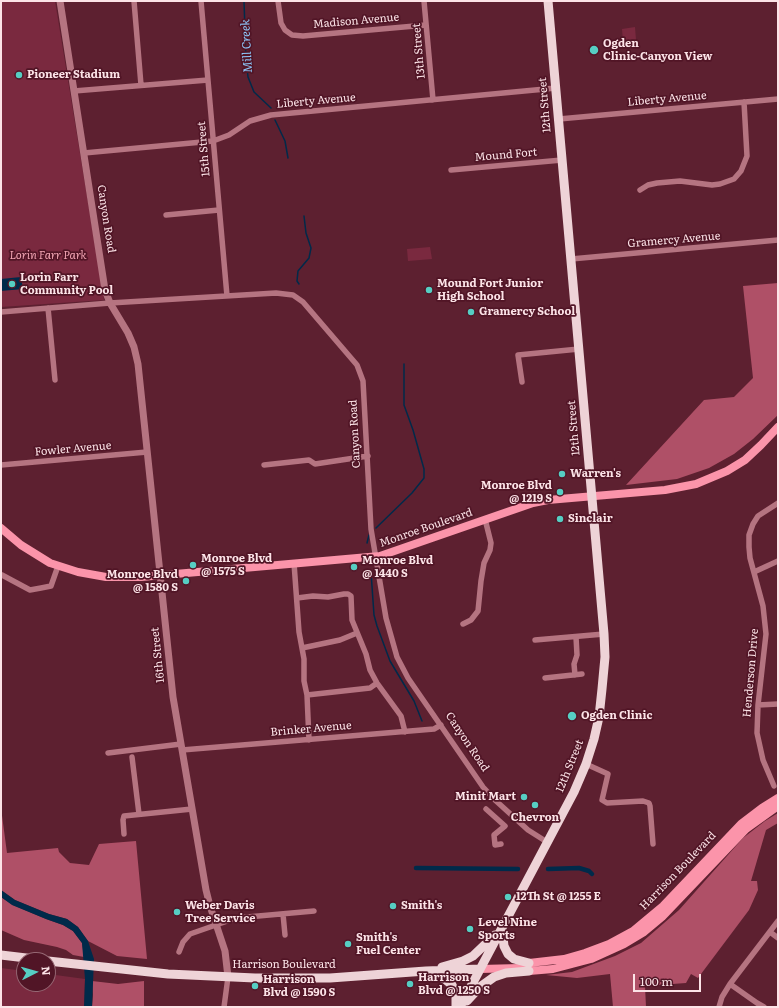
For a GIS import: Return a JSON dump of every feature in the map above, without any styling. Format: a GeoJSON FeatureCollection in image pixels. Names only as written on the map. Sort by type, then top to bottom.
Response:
{"type":"FeatureCollection","features":[{"type":"Feature","properties":{"kind":"main road","name":"12th Street"},"geometry":{"type":"LineString","coordinates":[[547,842],[574,792],[586,764],[599,717],[605,657],[548,1]]}},
{"type":"Feature","properties":{"kind":"main road","name":"Monroe Boulevard"},"geometry":{"type":"LineString","coordinates":[[1,528],[28,550],[58,566],[88,575],[106,577],[160,575],[375,556],[399,550],[533,503],[665,490],[696,484],[727,471],[745,460],[778,427]]}},
{"type":"Feature","properties":{"kind":"main road","name":"Harrison Boulevard"},"geometry":{"type":"LineString","coordinates":[[526,967],[585,953],[609,944],[633,931],[663,906],[741,824],[778,798]]}},
{"type":"Feature","properties":{"kind":"main road","name":"Harrison Boulevard"},"geometry":{"type":"LineString","coordinates":[[56,962],[168,974],[228,977],[330,978],[426,971],[526,967],[553,969],[586,961],[613,950],[638,936],[668,911],[746,829],[778,806]]}},
{"type":"Feature","properties":{"kind":"main road"},"geometry":{"type":"LineString","coordinates":[[461,1007],[547,842]]}},
{"type":"Feature","properties":{"kind":"main road"},"geometry":{"type":"LineString","coordinates":[[502,929],[504,946],[508,954],[526,967]]}},
{"type":"Feature","properties":{"kind":"main road"},"geometry":{"type":"LineString","coordinates":[[426,971],[463,961],[473,956],[502,929]]}},
{"type":"Feature","properties":{"kind":"main road"},"geometry":{"type":"LineString","coordinates":[[1,955],[16,957]]}},
{"type":"Feature","properties":{"kind":"main road"},"geometry":{"type":"LineString","coordinates":[[461,1007],[480,987],[491,979],[526,967]]}},
{"type":"Feature","properties":{"kind":"main road"},"geometry":{"type":"LineString","coordinates":[[426,971],[452,985],[456,996],[456,1007]]}},
{"type":"Feature","properties":{"kind":"street","name":"Canyon Road"},"geometry":{"type":"LineString","coordinates":[[60,1],[105,290],[110,303],[288,293],[303,302],[357,365],[362,375],[365,391],[370,510],[375,556],[386,618],[397,657],[408,678],[483,787],[494,800],[528,830],[547,842]]}},
{"type":"Feature","properties":{"kind":"street"},"geometry":{"type":"LineString","coordinates":[[134,1],[141,85]]}},
{"type":"Feature","properties":{"kind":"street","name":"15th Street"},"geometry":{"type":"LineString","coordinates":[[201,1],[227,296]]}},
{"type":"Feature","properties":{"kind":"street","name":"Madison Avenue"},"geometry":{"type":"LineString","coordinates":[[278,1],[281,23],[288,34],[292,35],[303,36],[426,25]]}},
{"type":"Feature","properties":{"kind":"street","name":"13th Street"},"geometry":{"type":"LineString","coordinates":[[424,1],[433,100]]}},
{"type":"Feature","properties":{"kind":"street"},"geometry":{"type":"LineString","coordinates":[[74,91],[208,80]]}},
{"type":"Feature","properties":{"kind":"street","name":"Liberty Avenue"},"geometry":{"type":"LineString","coordinates":[[84,153],[213,141],[229,135],[250,121],[263,116],[556,88]]}},
{"type":"Feature","properties":{"kind":"street","name":"Liberty Avenue"},"geometry":{"type":"LineString","coordinates":[[559,118],[778,99]]}},
{"type":"Feature","properties":{"kind":"street"},"geometry":{"type":"LineString","coordinates":[[640,190],[648,185],[663,182],[680,181],[712,185],[734,179],[741,171],[747,156],[744,102]]}},
{"type":"Feature","properties":{"kind":"street","name":"Mound Fort"},"geometry":{"type":"LineString","coordinates":[[451,170],[562,160]]}},
{"type":"Feature","properties":{"kind":"street"},"geometry":{"type":"LineString","coordinates":[[166,214],[219,210]]}},
{"type":"Feature","properties":{"kind":"street","name":"Gramercy Avenue"},"geometry":{"type":"LineString","coordinates":[[571,259],[778,240]]}},
{"type":"Feature","properties":{"kind":"street"},"geometry":{"type":"LineString","coordinates":[[1,312],[110,303]]}},
{"type":"Feature","properties":{"kind":"street","name":"16th Street"},"geometry":{"type":"LineString","coordinates":[[110,303],[128,333],[134,347],[138,364],[173,697],[206,890],[225,951],[228,977],[224,1007]]}},
{"type":"Feature","properties":{"kind":"street"},"geometry":{"type":"LineString","coordinates":[[48,308],[55,380]]}},
{"type":"Feature","properties":{"kind":"street"},"geometry":{"type":"LineString","coordinates":[[522,382],[518,355],[579,350]]}},
{"type":"Feature","properties":{"kind":"street","name":"Fowler Avenue"},"geometry":{"type":"LineString","coordinates":[[1,465],[147,452]]}},
{"type":"Feature","properties":{"kind":"street"},"geometry":{"type":"LineString","coordinates":[[264,465],[309,460],[315,464],[368,456]]}},
{"type":"Feature","properties":{"kind":"street","name":"Henderson Drive"},"geometry":{"type":"LineString","coordinates":[[774,786],[759,748],[757,733],[758,705],[766,634],[763,606],[750,558],[749,535],[752,524],[758,516],[778,503]]}},
{"type":"Feature","properties":{"kind":"street"},"geometry":{"type":"LineString","coordinates":[[463,624],[471,620],[478,611],[484,563],[490,550],[491,543],[485,519]]}},
{"type":"Feature","properties":{"kind":"street"},"geometry":{"type":"LineString","coordinates":[[754,572],[778,561]]}},
{"type":"Feature","properties":{"kind":"street"},"geometry":{"type":"LineString","coordinates":[[294,563],[299,632],[304,659],[304,681],[309,740]]}},
{"type":"Feature","properties":{"kind":"street"},"geometry":{"type":"LineString","coordinates":[[2,575],[30,590],[50,586],[58,566]]}},
{"type":"Feature","properties":{"kind":"street"},"geometry":{"type":"LineString","coordinates":[[297,598],[313,596],[328,597],[344,594],[351,596],[352,620],[366,654],[370,670],[377,683],[401,716],[405,732]]}},
{"type":"Feature","properties":{"kind":"street"},"geometry":{"type":"LineString","coordinates":[[302,648],[340,640],[357,633]]}},
{"type":"Feature","properties":{"kind":"street"},"geometry":{"type":"LineString","coordinates":[[535,640],[604,634]]}},
{"type":"Feature","properties":{"kind":"street"},"geometry":{"type":"LineString","coordinates":[[575,675],[574,664],[577,655],[576,637]]}},
{"type":"Feature","properties":{"kind":"street"},"geometry":{"type":"LineString","coordinates":[[545,678],[582,674]]}},
{"type":"Feature","properties":{"kind":"street"},"geometry":{"type":"LineString","coordinates":[[306,695],[370,688],[377,683]]}},
{"type":"Feature","properties":{"kind":"street"},"geometry":{"type":"LineString","coordinates":[[758,705],[778,704]]}},
{"type":"Feature","properties":{"kind":"street","name":"Brinker Avenue"},"geometry":{"type":"LineString","coordinates":[[108,753],[182,747],[309,740],[405,732],[434,729],[441,725]]}},
{"type":"Feature","properties":{"kind":"street"},"geometry":{"type":"LineString","coordinates":[[132,757],[139,814]]}},
{"type":"Feature","properties":{"kind":"street"},"geometry":{"type":"LineString","coordinates":[[586,764],[608,774],[602,800],[607,803],[644,801],[649,803],[653,844]]}},
{"type":"Feature","properties":{"kind":"street"},"geometry":{"type":"LineString","coordinates":[[124,834],[123,818],[128,815],[192,809]]}},
{"type":"Feature","properties":{"kind":"street"},"geometry":{"type":"LineString","coordinates":[[486,809],[505,826],[494,835],[495,845],[501,844]]}},
{"type":"Feature","properties":{"kind":"street"},"geometry":{"type":"LineString","coordinates":[[179,952],[183,942],[190,934],[216,924],[236,918],[314,911]]}},
{"type":"Feature","properties":{"kind":"street"},"geometry":{"type":"LineString","coordinates":[[283,914],[285,935]]}},
{"type":"Feature","properties":{"kind":"street"},"geometry":{"type":"LineString","coordinates":[[719,1007],[722,997],[730,984],[778,921]]}},
{"type":"Feature","properties":{"kind":"street"},"geometry":{"type":"LineString","coordinates":[[770,932],[778,938]]}},
{"type":"Feature","properties":{"kind":"street"},"geometry":{"type":"LineString","coordinates":[[730,984],[764,1007]]}},
{"type":"Feature","properties":{"kind":"green space","name":"Lorin Farr Park"},"geometry":{"type":"Polygon","coordinates":[[[1,1],[55,1],[104,300],[1,307],[1,1]]]}},
{"type":"Feature","properties":{"kind":"green space"},"geometry":{"type":"Polygon","coordinates":[[[635,27],[636,40],[623,41],[622,29],[635,27]]]}},
{"type":"Feature","properties":{"kind":"green space"},"geometry":{"type":"Polygon","coordinates":[[[430,247],[432,259],[408,261],[407,249],[430,247]]]}},
{"type":"Feature","properties":{"kind":"green space"},"geometry":{"type":"Polygon","coordinates":[[[1,968],[16,970],[16,992],[56,992],[56,975],[85,979],[84,1007],[1,1007],[1,968]]]}},
{"type":"Feature","properties":{"kind":"shaded area"},"geometry":{"type":"Polygon","coordinates":[[[778,283],[778,415],[753,439],[734,454],[709,468],[677,479],[626,485],[704,400],[734,397],[753,378],[743,286],[778,283]]]}},
{"type":"Feature","properties":{"kind":"shaded area"},"geometry":{"type":"Polygon","coordinates":[[[1,808],[7,853],[58,848],[59,852],[70,863],[89,865],[99,844],[136,841],[147,959],[117,956],[88,941],[78,927],[67,919],[49,914],[15,900],[1,890],[1,808]]]}},
{"type":"Feature","properties":{"kind":"shaded area"},"geometry":{"type":"Polygon","coordinates":[[[778,813],[778,823],[766,830],[751,881],[757,881],[758,890],[749,910],[698,978],[691,974],[686,983],[645,986],[646,1007],[613,1007],[610,974],[577,978],[546,975],[572,972],[615,956],[641,943],[679,910],[743,838],[778,813]]]}},
{"type":"Feature","properties":{"kind":"shaded area"},"geometry":{"type":"Polygon","coordinates":[[[1,897],[13,905],[63,925],[73,931],[82,943],[84,957],[73,955],[66,950],[57,947],[24,940],[1,930],[1,897]]]}},
{"type":"Feature","properties":{"kind":"shaded area"},"geometry":{"type":"Polygon","coordinates":[[[92,981],[118,984],[144,981],[144,1007],[92,1007],[92,981]]]}},
{"type":"Feature","properties":{"kind":"water","name":"Lorin Farr Community Pool"},"geometry":{"type":"Polygon","coordinates":[[[21,277],[23,289],[1,291],[1,279],[21,277]]]}},
{"type":"Feature","properties":{"kind":"water"},"geometry":{"type":"Polygon","coordinates":[[[1,890],[15,900],[49,914],[67,919],[78,927],[88,941],[94,959],[92,1007],[84,1007],[85,979],[82,943],[73,931],[63,925],[12,905],[1,897],[1,890]]]}},
{"type":"Feature","properties":{"kind":"waterway","name":"Mill Creek"},"geometry":{"type":"LineString","coordinates":[[244,1],[248,77],[254,92],[271,108]]}},
{"type":"Feature","properties":{"kind":"waterway","name":"Mill Creek"},"geometry":{"type":"LineString","coordinates":[[275,120],[285,141],[288,158]]}},
{"type":"Feature","properties":{"kind":"waterway","name":"Mill Creek"},"geometry":{"type":"LineString","coordinates":[[299,284],[297,281],[298,271],[309,258],[311,248],[306,233],[304,216]]}},
{"type":"Feature","properties":{"kind":"waterway"},"geometry":{"type":"LineString","coordinates":[[376,528],[412,493],[424,478],[424,469],[404,405],[404,364]]}},
{"type":"Feature","properties":{"kind":"waterway"},"geometry":{"type":"LineString","coordinates":[[367,543],[369,535]]}},
{"type":"Feature","properties":{"kind":"waterway"},"geometry":{"type":"LineString","coordinates":[[371,572],[374,615],[377,626],[390,661],[414,701],[422,721]]}},
{"type":"Feature","properties":{"kind":"waterway"},"geometry":{"type":"LineString","coordinates":[[416,868],[518,869]]}},
{"type":"Feature","properties":{"kind":"waterway"},"geometry":{"type":"LineString","coordinates":[[548,869],[579,868],[589,871],[592,874]]}},
{"type":"Feature","properties":{"kind":"place","name":"Ogden Clinic-Canyon View"},"geometry":{"type":"Point","coordinates":[594,50]}},
{"type":"Feature","properties":{"kind":"place","name":"Pioneer Stadium"},"geometry":{"type":"Point","coordinates":[19,75]}},
{"type":"Feature","properties":{"kind":"place","name":"Lorin Farr Community Pool"},"geometry":{"type":"Point","coordinates":[12,284]}},
{"type":"Feature","properties":{"kind":"place","name":"Mound Fort Junior High School"},"geometry":{"type":"Point","coordinates":[429,290]}},
{"type":"Feature","properties":{"kind":"place","name":"Gramercy School"},"geometry":{"type":"Point","coordinates":[471,312]}},
{"type":"Feature","properties":{"kind":"place","name":"Warren's"},"geometry":{"type":"Point","coordinates":[562,474]}},
{"type":"Feature","properties":{"kind":"place","name":"Monroe Blvd @ 1219 S"},"geometry":{"type":"Point","coordinates":[560,492]}},
{"type":"Feature","properties":{"kind":"place","name":"Sinclair"},"geometry":{"type":"Point","coordinates":[560,519]}},
{"type":"Feature","properties":{"kind":"place","name":"Monroe Blvd @ 1575 S"},"geometry":{"type":"Point","coordinates":[193,565]}},
{"type":"Feature","properties":{"kind":"place","name":"Monroe Blvd @ 1440 S"},"geometry":{"type":"Point","coordinates":[354,567]}},
{"type":"Feature","properties":{"kind":"place","name":"Monroe Blvd @ 1580 S"},"geometry":{"type":"Point","coordinates":[186,581]}},
{"type":"Feature","properties":{"kind":"place","name":"Ogden Clinic"},"geometry":{"type":"Point","coordinates":[572,716]}},
{"type":"Feature","properties":{"kind":"place","name":"Minit Mart"},"geometry":{"type":"Point","coordinates":[524,797]}},
{"type":"Feature","properties":{"kind":"place","name":"Chevron"},"geometry":{"type":"Point","coordinates":[535,805]}},
{"type":"Feature","properties":{"kind":"place","name":"12Th St @ 1255 E"},"geometry":{"type":"Point","coordinates":[508,897]}},
{"type":"Feature","properties":{"kind":"place","name":"Smith's"},"geometry":{"type":"Point","coordinates":[393,906]}},
{"type":"Feature","properties":{"kind":"place","name":"Weber Davis Tree Service"},"geometry":{"type":"Point","coordinates":[177,912]}},
{"type":"Feature","properties":{"kind":"place","name":"Level Nine Sports"},"geometry":{"type":"Point","coordinates":[470,929]}},
{"type":"Feature","properties":{"kind":"place","name":"Smith's Fuel Center"},"geometry":{"type":"Point","coordinates":[348,944]}},
{"type":"Feature","properties":{"kind":"place","name":"Harrison Blvd @ 1250 S"},"geometry":{"type":"Point","coordinates":[410,984]}},
{"type":"Feature","properties":{"kind":"place","name":"Harrison Blvd @ 1590 S"},"geometry":{"type":"Point","coordinates":[255,986]}}]}
